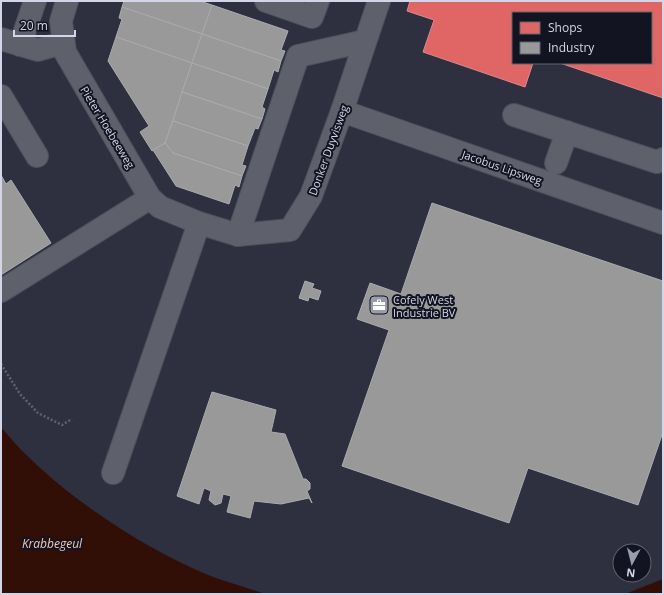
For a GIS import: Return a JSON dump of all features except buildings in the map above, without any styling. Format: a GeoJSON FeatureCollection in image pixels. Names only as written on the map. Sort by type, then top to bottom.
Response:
{"type":"FeatureCollection","features":[{"type":"Feature","properties":{"kind":"street"},"geometry":{"type":"LineString","coordinates":[[35,1],[10,42],[38,50],[62,43]]}},
{"type":"Feature","properties":{"kind":"street","name":"Pieter Hoebeeweg"},"geometry":{"type":"LineString","coordinates":[[67,1],[61,21],[62,43],[69,61],[150,198],[160,208],[199,223]]}},
{"type":"Feature","properties":{"kind":"street"},"geometry":{"type":"LineString","coordinates":[[266,1],[312,17],[318,1]]}},
{"type":"Feature","properties":{"kind":"street","name":"Donker Duyvisweg"},"geometry":{"type":"LineString","coordinates":[[199,223],[238,235],[290,230],[311,196],[342,111],[379,1]]}},
{"type":"Feature","properties":{"kind":"street"},"geometry":{"type":"LineString","coordinates":[[238,235],[298,56],[365,41]]}},
{"type":"Feature","properties":{"kind":"street"},"geometry":{"type":"LineString","coordinates":[[1,96],[37,156]]}},
{"type":"Feature","properties":{"kind":"street","name":"Jacobus Lipsweg"},"geometry":{"type":"LineString","coordinates":[[342,111],[663,223]]}},
{"type":"Feature","properties":{"kind":"street"},"geometry":{"type":"LineString","coordinates":[[514,115],[657,162],[663,160]]}},
{"type":"Feature","properties":{"kind":"street"},"geometry":{"type":"LineString","coordinates":[[556,163],[567,132]]}},
{"type":"Feature","properties":{"kind":"street"},"geometry":{"type":"LineString","coordinates":[[1,291],[150,198]]}},
{"type":"Feature","properties":{"kind":"street"},"geometry":{"type":"LineString","coordinates":[[113,473],[199,223]]}},
{"type":"Feature","properties":{"kind":"path"},"geometry":{"type":"LineString","coordinates":[[1,364],[20,394],[38,413],[62,425],[72,419]]}},
{"type":"Feature","properties":{"kind":"water","name":"Krabbegeul"},"geometry":{"type":"Polygon","coordinates":[[[1,427],[21,450],[71,494],[127,533],[185,565],[213,577],[265,594],[1,594],[1,427]]]}},
{"type":"Feature","properties":{"kind":"water"},"geometry":{"type":"Polygon","coordinates":[[[663,579],[663,594],[625,594],[663,579]]]}},
{"type":"Feature","properties":{"kind":"place","name":"Cofely West Industrie BV"},"geometry":{"type":"Point","coordinates":[379,305]}}]}
